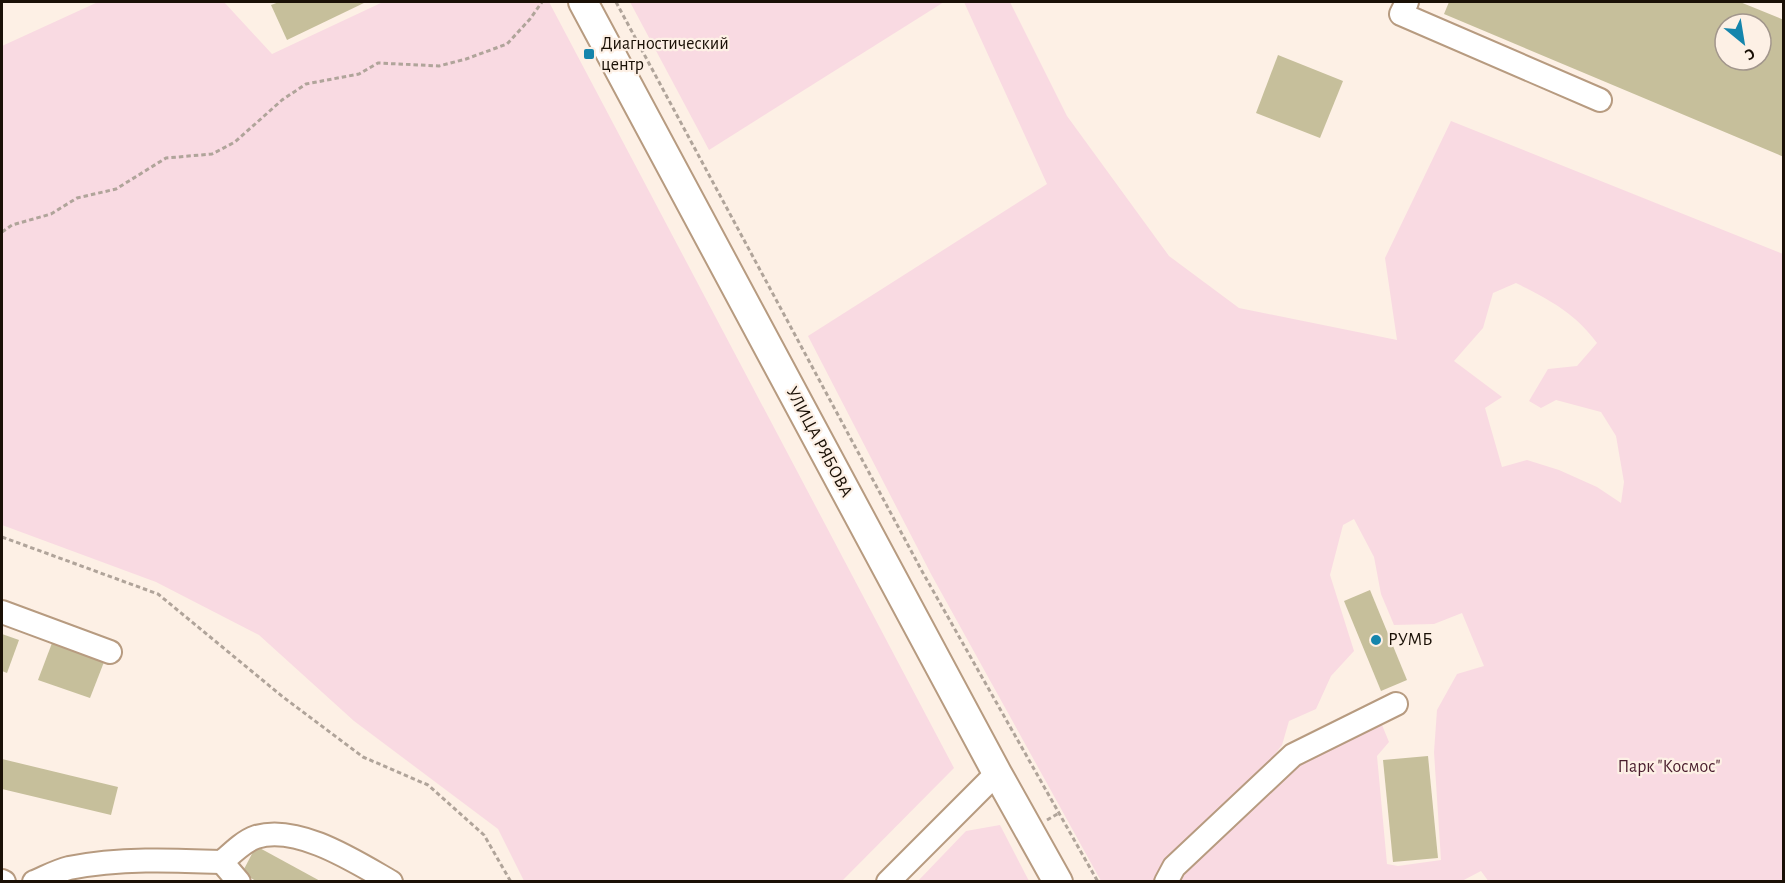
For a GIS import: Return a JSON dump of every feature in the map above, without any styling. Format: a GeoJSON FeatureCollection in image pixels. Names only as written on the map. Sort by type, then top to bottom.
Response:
{"type":"FeatureCollection","features":[{"type":"Feature","properties":{"kind":"main road","name":"УЛИЦА РЯБОВА"},"geometry":{"type":"LineString","coordinates":[[583,2],[997,773],[1058,882]]}},
{"type":"Feature","properties":{"kind":"street"},"geometry":{"type":"LineString","coordinates":[[1407,2],[1401,14],[1600,100]]}},
{"type":"Feature","properties":{"kind":"street"},"geometry":{"type":"LineString","coordinates":[[2,612],[110,652]]}},
{"type":"Feature","properties":{"kind":"street"},"geometry":{"type":"LineString","coordinates":[[1166,882],[1174,867],[1293,755],[1396,704]]}},
{"type":"Feature","properties":{"kind":"street"},"geometry":{"type":"LineString","coordinates":[[888,882],[997,773]]}},
{"type":"Feature","properties":{"kind":"street"},"geometry":{"type":"LineString","coordinates":[[34,882],[68,868],[113,862],[167,860],[222,862],[256,837],[282,834],[328,846],[391,882]]}},
{"type":"Feature","properties":{"kind":"street"},"geometry":{"type":"LineString","coordinates":[[222,862],[239,882]]}},
{"type":"Feature","properties":{"kind":"path"},"geometry":{"type":"LineString","coordinates":[[2,232],[12,225],[51,214],[77,198],[116,189],[166,158],[212,154],[235,142],[282,100],[306,84],[359,74],[378,63],[439,66],[507,44],[530,20],[542,2]]}},
{"type":"Feature","properties":{"kind":"path"},"geometry":{"type":"LineString","coordinates":[[616,2],[923,573],[1098,882]]}},
{"type":"Feature","properties":{"kind":"path"},"geometry":{"type":"LineString","coordinates":[[2,537],[158,594],[283,697],[363,757],[428,784],[484,835],[511,882]]}},
{"type":"Feature","properties":{"kind":"green space"},"geometry":{"type":"Polygon","coordinates":[[[98,2],[224,2],[272,54],[383,2],[549,2],[954,768],[842,881],[524,881],[498,829],[354,721],[259,635],[156,582],[2,525],[2,46],[98,2]]]}},
{"type":"Feature","properties":{"kind":"green space"},"geometry":{"type":"Polygon","coordinates":[[[630,2],[944,2],[709,150],[630,2]]]}},
{"type":"Feature","properties":{"kind":"green space","name":"Парк \"Космос\""},"geometry":{"type":"Polygon","coordinates":[[[964,2],[1010,2],[1067,116],[1169,256],[1239,308],[1397,340],[1385,258],[1451,121],[1783,254],[1783,881],[1489,882],[1481,871],[1460,882],[1101,881],[931,574],[808,336],[1047,184],[964,2]],[[1516,283],[1493,293],[1483,328],[1454,361],[1502,397],[1485,408],[1502,467],[1527,460],[1559,470],[1597,487],[1621,503],[1624,482],[1616,436],[1601,412],[1556,400],[1541,408],[1529,401],[1548,369],[1577,366],[1597,343],[1570,315],[1550,301],[1516,283]],[[1354,519],[1343,525],[1330,575],[1354,651],[1331,676],[1316,709],[1289,721],[1282,745],[1265,767],[1275,781],[1314,757],[1382,725],[1389,742],[1377,756],[1387,864],[1398,866],[1441,860],[1434,752],[1437,710],[1457,674],[1484,666],[1462,613],[1434,624],[1394,625],[1381,594],[1374,557],[1354,519]]]}},
{"type":"Feature","properties":{"kind":"green space"},"geometry":{"type":"Polygon","coordinates":[[[1000,825],[1029,881],[918,881],[966,831],[1000,825]]]}},
{"type":"Feature","properties":{"kind":"building"},"geometry":{"type":"Polygon","coordinates":[[[279,2],[366,2],[287,40],[271,5],[279,2]]]}},
{"type":"Feature","properties":{"kind":"building"},"geometry":{"type":"Polygon","coordinates":[[[1449,2],[1740,2],[1764,12],[1713,12],[1713,72],[1773,72],[1773,16],[1784,20],[1784,157],[1444,14],[1449,2]]]}},
{"type":"Feature","properties":{"kind":"building"},"geometry":{"type":"Polygon","coordinates":[[[1278,55],[1343,81],[1320,138],[1256,113],[1278,55]]]}},
{"type":"Feature","properties":{"kind":"building","name":"РУМБ"},"geometry":{"type":"Polygon","coordinates":[[[1370,590],[1407,680],[1381,691],[1344,601],[1370,590]]]}},
{"type":"Feature","properties":{"kind":"building"},"geometry":{"type":"Polygon","coordinates":[[[2,634],[19,640],[7,673],[2,671],[2,634]]]}},
{"type":"Feature","properties":{"kind":"building"},"geometry":{"type":"Polygon","coordinates":[[[52,643],[104,662],[90,698],[38,680],[52,643]]]}},
{"type":"Feature","properties":{"kind":"building"},"geometry":{"type":"Polygon","coordinates":[[[1428,756],[1438,858],[1393,862],[1383,760],[1428,756]]]}},
{"type":"Feature","properties":{"kind":"building"},"geometry":{"type":"Polygon","coordinates":[[[2,759],[118,787],[111,815],[2,789],[2,759]]]}},
{"type":"Feature","properties":{"kind":"building"},"geometry":{"type":"Polygon","coordinates":[[[256,846],[322,882],[258,882],[242,873],[256,846]]]}},
{"type":"Feature","properties":{"kind":"place","name":"Диагностический центр"},"geometry":{"type":"Point","coordinates":[589,54]}},
{"type":"Feature","properties":{"kind":"place","name":"РУМБ"},"geometry":{"type":"Point","coordinates":[1376,640]}}]}
